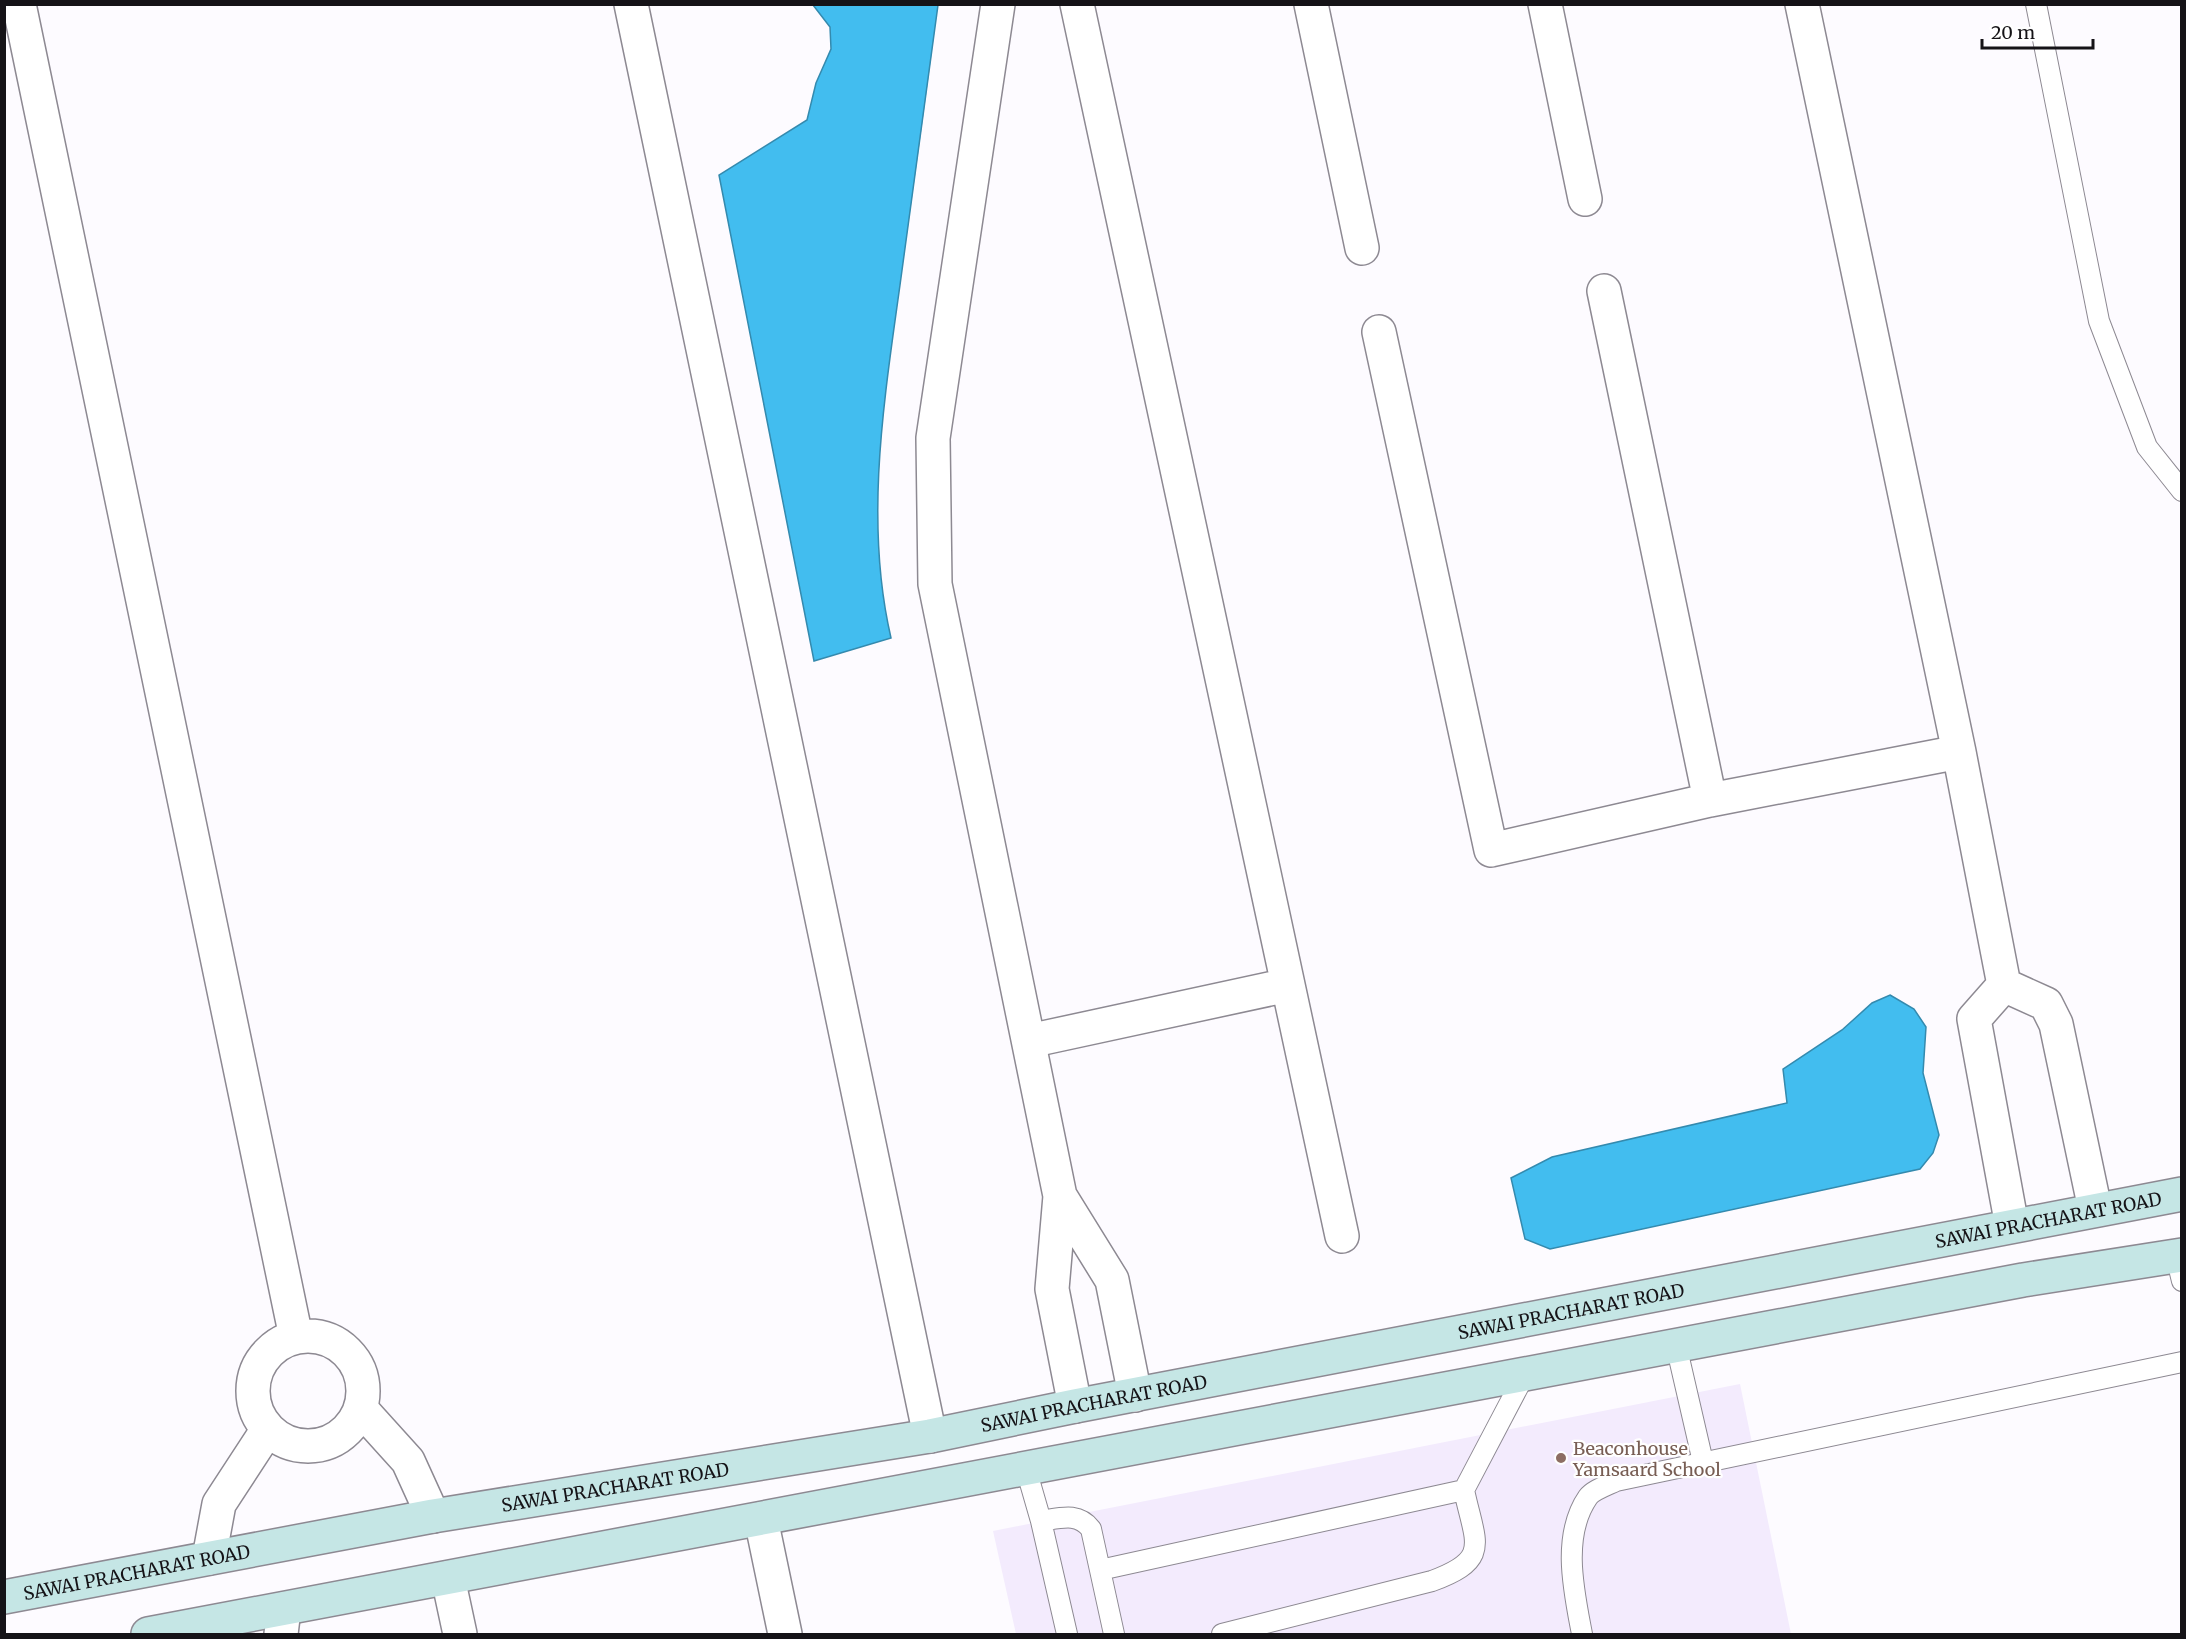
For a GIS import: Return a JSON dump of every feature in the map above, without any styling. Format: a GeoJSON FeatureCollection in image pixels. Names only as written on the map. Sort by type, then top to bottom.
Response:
{"type":"FeatureCollection","features":[{"type":"Feature","properties":{"kind":"main road","name":"SAWAI PRACHARAT ROAD"},"geometry":{"type":"LineString","coordinates":[[4,1597],[433,1516],[930,1436],[1075,1406],[2181,1194]]}},
{"type":"Feature","properties":{"kind":"main road"},"geometry":{"type":"LineString","coordinates":[[148,1635],[282,1622],[447,1578],[2023,1280],[2180,1264]]}},
{"type":"Feature","properties":{"kind":"street"},"geometry":{"type":"LineString","coordinates":[[19,4],[296,1337]]}},
{"type":"Feature","properties":{"kind":"street"},"geometry":{"type":"LineString","coordinates":[[631,4],[930,1436]]}},
{"type":"Feature","properties":{"kind":"street"},"geometry":{"type":"LineString","coordinates":[[998,4],[933,438],[935,584],[1060,1196],[1053,1289],[1075,1406]]}},
{"type":"Feature","properties":{"kind":"street"},"geometry":{"type":"LineString","coordinates":[[1077,4],[1342,1236]]}},
{"type":"Feature","properties":{"kind":"street"},"geometry":{"type":"LineString","coordinates":[[1311,4],[1362,248]]}},
{"type":"Feature","properties":{"kind":"street"},"geometry":{"type":"LineString","coordinates":[[1545,4],[1585,200]]}},
{"type":"Feature","properties":{"kind":"street"},"geometry":{"type":"LineString","coordinates":[[1802,4],[1959,752],[2004,985]]}},
{"type":"Feature","properties":{"kind":"street"},"geometry":{"type":"LineString","coordinates":[[1604,291],[1710,800]]}},
{"type":"Feature","properties":{"kind":"street"},"geometry":{"type":"LineString","coordinates":[[1379,332],[1491,850],[1710,800],[1959,752]]}},
{"type":"Feature","properties":{"kind":"street"},"geometry":{"type":"LineString","coordinates":[[1029,1041],[1288,985]]}},
{"type":"Feature","properties":{"kind":"street"},"geometry":{"type":"LineString","coordinates":[[2004,985],[2046,1004],[2056,1024],[2095,1209]]}},
{"type":"Feature","properties":{"kind":"street"},"geometry":{"type":"LineString","coordinates":[[2004,985],[1974,1019],[2012,1226]]}},
{"type":"Feature","properties":{"kind":"street"},"geometry":{"type":"LineString","coordinates":[[1060,1196],[1112,1280],[1135,1395]]}},
{"type":"Feature","properties":{"kind":"street"},"geometry":{"type":"LineString","coordinates":[[312,1336],[328,1340],[343,1348],[354,1360],[362,1375],[361,1409],[352,1426],[338,1438],[320,1446],[301,1446],[283,1440],[268,1429],[259,1415],[254,1400],[253,1383],[258,1367],[268,1353],[280,1343],[296,1337],[312,1336]]}},
{"type":"Feature","properties":{"kind":"street"},"geometry":{"type":"LineString","coordinates":[[361,1409],[408,1461],[433,1516]]}},
{"type":"Feature","properties":{"kind":"street"},"geometry":{"type":"LineString","coordinates":[[209,1558],[219,1504],[268,1429]]}},
{"type":"Feature","properties":{"kind":"street"},"geometry":{"type":"LineString","coordinates":[[760,1519],[785,1635]]}},
{"type":"Feature","properties":{"kind":"street"},"geometry":{"type":"LineString","coordinates":[[447,1578],[460,1635]]}},
{"type":"Feature","properties":{"kind":"lane"},"geometry":{"type":"LineString","coordinates":[[2036,4],[2099,321],[2146,447],[2181,492]]}},
{"type":"Feature","properties":{"kind":"lane"},"geometry":{"type":"LineString","coordinates":[[1676,1345],[1703,1462]]}},
{"type":"Feature","properties":{"kind":"lane"},"geometry":{"type":"LineString","coordinates":[[1582,1635],[1572,1577],[1575,1523],[1589,1495],[1616,1481],[2181,1362]]}},
{"type":"Feature","properties":{"kind":"lane"},"geometry":{"type":"LineString","coordinates":[[1222,1635],[1432,1581],[1456,1573],[1471,1562],[1476,1546],[1464,1490],[1525,1374]]}},
{"type":"Feature","properties":{"kind":"lane"},"geometry":{"type":"LineString","coordinates":[[1026,1469],[1041,1521],[1067,1635]]}},
{"type":"Feature","properties":{"kind":"lane"},"geometry":{"type":"LineString","coordinates":[[1100,1570],[1464,1490]]}},
{"type":"Feature","properties":{"kind":"lane"},"geometry":{"type":"LineString","coordinates":[[1041,1521],[1073,1516],[1084,1520],[1091,1529],[1114,1635]]}},
{"type":"Feature","properties":{"kind":"shaded area","name":"Beaconhouse Yamsaard School"},"geometry":{"type":"Polygon","coordinates":[[[1740,1384],[1791,1634],[1016,1634],[993,1531],[1740,1384]]]}},
{"type":"Feature","properties":{"kind":"water"},"geometry":{"type":"Polygon","coordinates":[[[813,5],[938,5],[888,373],[879,462],[879,550],[883,594],[891,638],[814,661],[719,175],[807,120],[816,83],[831,49],[830,27],[813,5]]]}},
{"type":"Feature","properties":{"kind":"water"},"geometry":{"type":"Polygon","coordinates":[[[1890,995],[1914,1009],[1926,1027],[1923,1073],[1939,1135],[1933,1153],[1920,1169],[1550,1249],[1525,1239],[1511,1178],[1552,1157],[1787,1103],[1783,1069],[1842,1030],[1872,1003],[1890,995]]]}},
{"type":"Feature","properties":{"kind":"place","name":"Beaconhouse Yamsaard School"},"geometry":{"type":"Point","coordinates":[1561,1458]}}]}
